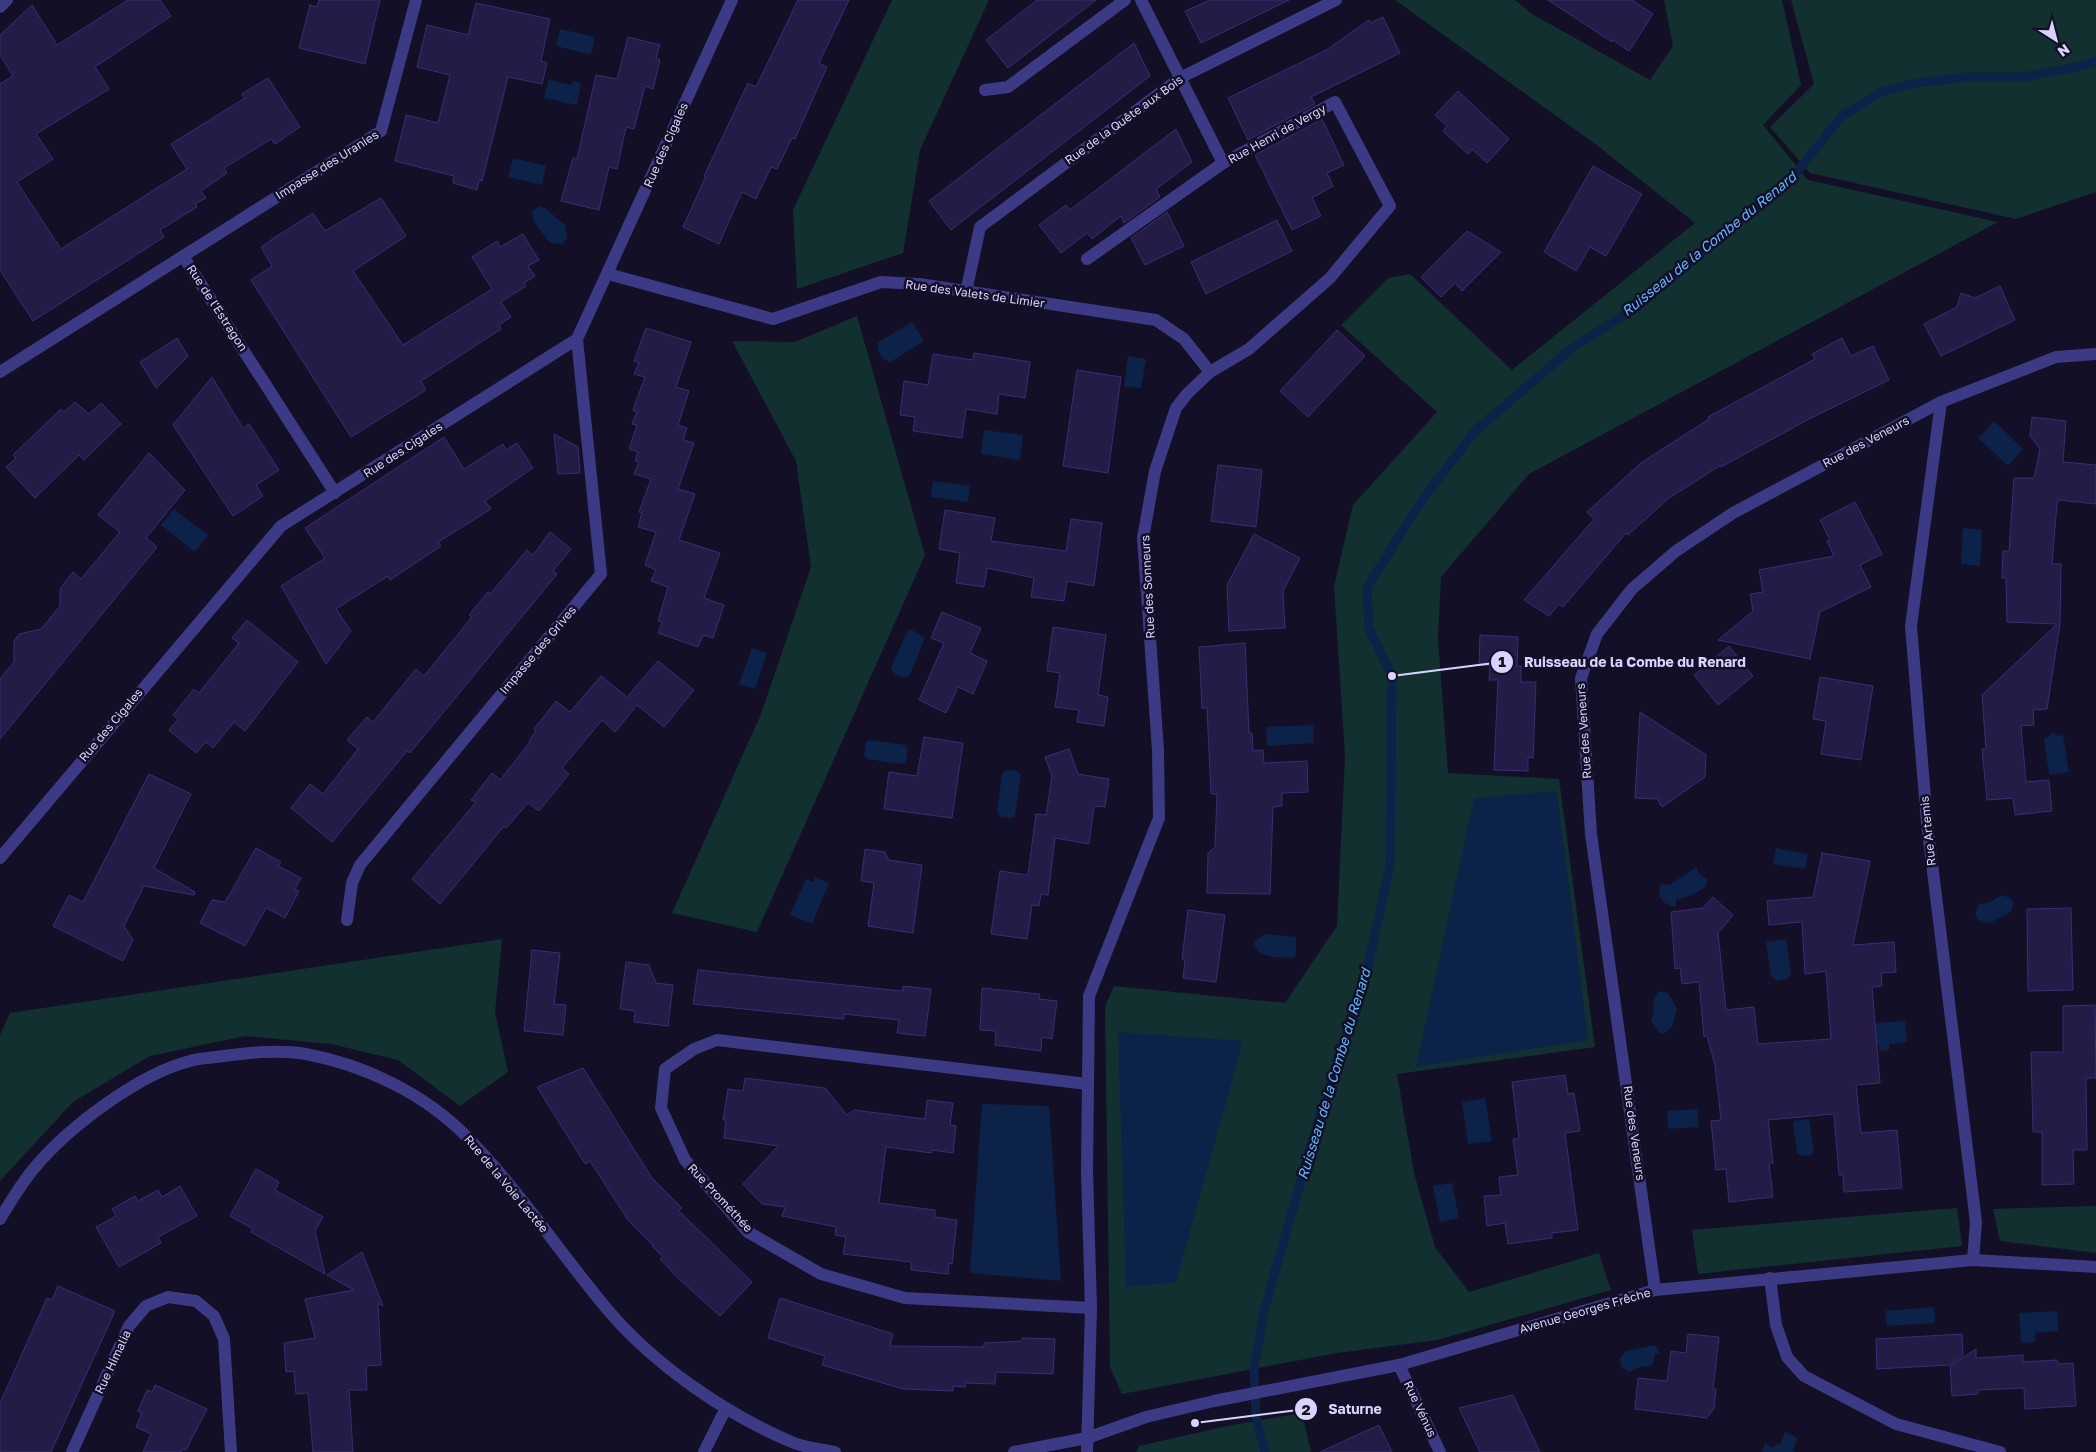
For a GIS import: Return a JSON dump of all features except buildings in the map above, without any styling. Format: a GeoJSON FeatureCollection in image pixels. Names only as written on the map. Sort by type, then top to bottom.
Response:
{"type":"FeatureCollection","features":[{"type":"Feature","properties":{"kind":"street"},"geometry":{"type":"LineString","coordinates":[[0,7],[8,0]]}},
{"type":"Feature","properties":{"kind":"street","name":"Impasse des Uranies"},"geometry":{"type":"LineString","coordinates":[[183,256],[382,131],[416,0]]}},
{"type":"Feature","properties":{"kind":"street","name":"Rue des Cigales"},"geometry":{"type":"LineString","coordinates":[[0,858],[281,526],[577,339],[732,0]]}},
{"type":"Feature","properties":{"kind":"street"},"geometry":{"type":"LineString","coordinates":[[985,90],[1008,87],[1125,0]]}},
{"type":"Feature","properties":{"kind":"street","name":"Rue Henri de Vergy"},"geometry":{"type":"LineString","coordinates":[[1141,0],[1223,163]]}},
{"type":"Feature","properties":{"kind":"street","name":"Rue de la Quête aux Bois"},"geometry":{"type":"LineString","coordinates":[[966,292],[980,227],[1180,78],[1336,0]]}},
{"type":"Feature","properties":{"kind":"street","name":"Rue Henri de Vergy"},"geometry":{"type":"LineString","coordinates":[[1087,259],[1223,163],[1335,102],[1376,177]]}},
{"type":"Feature","properties":{"kind":"street","name":"Rue des Sonneurs"},"geometry":{"type":"LineString","coordinates":[[1087,1084],[1089,996],[1159,818],[1158,750],[1143,538],[1155,471],[1176,408],[1187,394],[1210,372],[1249,349],[1330,278],[1390,206],[1376,177]]}},
{"type":"Feature","properties":{"kind":"street","name":"Rue de l'Estragon"},"geometry":{"type":"LineString","coordinates":[[0,372],[183,256],[335,492]]}},
{"type":"Feature","properties":{"kind":"street","name":"Rue des Valets de Limier"},"geometry":{"type":"LineString","coordinates":[[608,274],[773,319],[881,282],[919,284],[1156,320],[1184,339],[1210,372]]}},
{"type":"Feature","properties":{"kind":"street","name":"Impasse des Grives"},"geometry":{"type":"LineString","coordinates":[[347,920],[352,883],[360,865],[601,574],[577,339]]}},
{"type":"Feature","properties":{"kind":"street","name":"Rue des Veneurs"},"geometry":{"type":"LineString","coordinates":[[1655,1290],[1591,834],[1581,678],[1597,634],[1632,589],[1676,551],[1733,513],[1941,402],[2056,357],[2096,354]]}},
{"type":"Feature","properties":{"kind":"street","name":"Rue Artemis"},"geometry":{"type":"LineString","coordinates":[[1941,402],[1911,626],[1927,823],[1976,1222],[1973,1260]]}},
{"type":"Feature","properties":{"kind":"street","name":"Rue Prométhée"},"geometry":{"type":"LineString","coordinates":[[1087,1084],[717,1040],[694,1049],[665,1069],[661,1108],[685,1160],[748,1232],[821,1274],[905,1298],[1091,1308]]}},
{"type":"Feature","properties":{"kind":"street","name":"Rue de la Voie Lactée"},"geometry":{"type":"LineString","coordinates":[[0,1218],[34,1168],[66,1134],[133,1085],[190,1061],[246,1053],[304,1054],[357,1068],[418,1097],[466,1136],[503,1178],[608,1311],[643,1345],[680,1376],[726,1408],[796,1444],[835,1452]]}},
{"type":"Feature","properties":{"kind":"street"},"geometry":{"type":"LineString","coordinates":[[1087,1084],[1091,1308],[1087,1452]]}},
{"type":"Feature","properties":{"kind":"street","name":"Avenue Georges Frêche"},"geometry":{"type":"LineString","coordinates":[[1087,1438],[1146,1418],[1214,1400],[1400,1365],[1655,1290],[1973,1260],[2096,1267]]}},
{"type":"Feature","properties":{"kind":"street"},"geometry":{"type":"LineString","coordinates":[[1770,1278],[1776,1325],[1787,1357],[1804,1376],[1896,1424],[2000,1452]]}},
{"type":"Feature","properties":{"kind":"street","name":"Rue Himalia"},"geometry":{"type":"LineString","coordinates":[[72,1452],[129,1326],[146,1306],[168,1297],[196,1301],[214,1316],[224,1339],[231,1452]]}},
{"type":"Feature","properties":{"kind":"street","name":"Rue Vénus"},"geometry":{"type":"LineString","coordinates":[[1400,1365],[1440,1452]]}},
{"type":"Feature","properties":{"kind":"street"},"geometry":{"type":"LineString","coordinates":[[704,1452],[726,1408]]}},
{"type":"Feature","properties":{"kind":"street"},"geometry":{"type":"LineString","coordinates":[[1014,1452],[1087,1438]]}},
{"type":"Feature","properties":{"kind":"green space"},"geometry":{"type":"Polygon","coordinates":[[[892,0],[989,0],[920,150],[903,253],[797,289],[793,210],[892,0]]]}},
{"type":"Feature","properties":{"kind":"green space"},"geometry":{"type":"Polygon","coordinates":[[[1395,0],[1515,0],[1532,14],[1650,80],[1673,46],[1664,0],[1782,0],[1801,85],[1763,125],[1808,180],[1998,222],[1529,474],[1441,577],[1438,638],[1448,773],[1559,779],[1595,1047],[1397,1074],[1414,1173],[1435,1247],[1469,1292],[1599,1253],[1611,1290],[1438,1340],[1337,1353],[1122,1394],[1110,1367],[1105,1007],[1114,986],[1285,1003],[1337,926],[1345,755],[1334,586],[1353,505],[1437,412],[1341,325],[1388,278],[1410,274],[1512,370],[1695,223],[1594,143],[1395,0]]]}},
{"type":"Feature","properties":{"kind":"green space"},"geometry":{"type":"Polygon","coordinates":[[[1791,0],[2096,0],[2096,192],[2016,219],[1810,173],[1770,127],[1814,84],[1791,0]]]}},
{"type":"Feature","properties":{"kind":"green space"},"geometry":{"type":"Polygon","coordinates":[[[857,316],[925,555],[757,932],[672,913],[761,714],[811,567],[796,461],[732,341],[795,342],[857,316]]]}},
{"type":"Feature","properties":{"kind":"green space"},"geometry":{"type":"Polygon","coordinates":[[[502,939],[495,1012],[508,1072],[460,1106],[398,1060],[331,1044],[245,1036],[150,1056],[73,1102],[0,1181],[0,1035],[10,1013],[502,939]]]}},
{"type":"Feature","properties":{"kind":"green space"},"geometry":{"type":"Polygon","coordinates":[[[2096,1206],[2096,1253],[2000,1241],[1993,1209],[2096,1206]]]}},
{"type":"Feature","properties":{"kind":"green space"},"geometry":{"type":"Polygon","coordinates":[[[1957,1208],[1962,1246],[1698,1274],[1692,1230],[1957,1208]]]}},
{"type":"Feature","properties":{"kind":"green space"},"geometry":{"type":"Polygon","coordinates":[[[1302,1413],[1311,1452],[1136,1452],[1139,1446],[1227,1426],[1302,1413]]]}},
{"type":"Feature","properties":{"kind":"water"},"geometry":{"type":"Polygon","coordinates":[[[560,29],[595,37],[591,55],[556,46],[560,29]]]}},
{"type":"Feature","properties":{"kind":"water"},"geometry":{"type":"Polygon","coordinates":[[[548,80],[572,85],[573,81],[581,83],[577,105],[544,98],[548,80]]]}},
{"type":"Feature","properties":{"kind":"water"},"geometry":{"type":"Polygon","coordinates":[[[513,158],[546,166],[542,185],[508,177],[513,158]]]}},
{"type":"Feature","properties":{"kind":"water"},"geometry":{"type":"Polygon","coordinates":[[[539,206],[545,208],[565,225],[567,238],[562,244],[550,243],[534,222],[532,211],[539,206]]]}},
{"type":"Feature","properties":{"kind":"water"},"geometry":{"type":"Polygon","coordinates":[[[912,322],[924,341],[889,363],[886,359],[884,360],[877,350],[879,348],[877,343],[912,322]]]}},
{"type":"Feature","properties":{"kind":"water"},"geometry":{"type":"Polygon","coordinates":[[[1128,356],[1146,359],[1141,388],[1124,386],[1128,356]]]}},
{"type":"Feature","properties":{"kind":"water"},"geometry":{"type":"Polygon","coordinates":[[[1994,421],[2023,449],[2008,466],[1978,438],[1994,421]]]}},
{"type":"Feature","properties":{"kind":"water"},"geometry":{"type":"Polygon","coordinates":[[[984,430],[1023,435],[1020,460],[981,454],[984,430]]]}},
{"type":"Feature","properties":{"kind":"water"},"geometry":{"type":"Polygon","coordinates":[[[933,481],[970,486],[968,502],[931,497],[933,481]]]}},
{"type":"Feature","properties":{"kind":"water"},"geometry":{"type":"Polygon","coordinates":[[[174,509],[208,535],[195,552],[161,525],[174,509]]]}},
{"type":"Feature","properties":{"kind":"water"},"geometry":{"type":"Polygon","coordinates":[[[1963,528],[1982,530],[1980,566],[1961,564],[1963,528]]]}},
{"type":"Feature","properties":{"kind":"water"},"geometry":{"type":"Polygon","coordinates":[[[908,630],[912,630],[925,638],[910,675],[902,677],[896,675],[891,667],[908,630]]]}},
{"type":"Feature","properties":{"kind":"water"},"geometry":{"type":"Polygon","coordinates":[[[752,648],[767,653],[755,689],[739,684],[752,648]]]}},
{"type":"Feature","properties":{"kind":"water"},"geometry":{"type":"Polygon","coordinates":[[[1313,725],[1314,743],[1267,746],[1266,727],[1313,725]]]}},
{"type":"Feature","properties":{"kind":"water"},"geometry":{"type":"Polygon","coordinates":[[[2053,732],[2059,736],[2063,735],[2069,772],[2049,775],[2044,738],[2053,732]]]}},
{"type":"Feature","properties":{"kind":"water"},"geometry":{"type":"Polygon","coordinates":[[[870,740],[905,745],[908,750],[906,762],[901,764],[867,759],[864,755],[866,742],[870,740]]]}},
{"type":"Feature","properties":{"kind":"water"},"geometry":{"type":"Polygon","coordinates":[[[1006,770],[1017,771],[1021,775],[1015,816],[1012,818],[1001,817],[997,813],[1002,774],[1006,770]]]}},
{"type":"Feature","properties":{"kind":"water"},"geometry":{"type":"Polygon","coordinates":[[[1557,791],[1588,1040],[1416,1067],[1474,798],[1557,791]]]}},
{"type":"Feature","properties":{"kind":"water"},"geometry":{"type":"Polygon","coordinates":[[[1776,848],[1808,854],[1805,869],[1773,864],[1776,848]]]}},
{"type":"Feature","properties":{"kind":"water"},"geometry":{"type":"Polygon","coordinates":[[[1697,867],[1698,873],[1707,879],[1704,887],[1691,895],[1676,900],[1676,907],[1664,903],[1659,893],[1660,884],[1669,885],[1697,867]]]}},
{"type":"Feature","properties":{"kind":"water"},"geometry":{"type":"Polygon","coordinates":[[[815,877],[829,883],[812,924],[790,915],[806,879],[813,882],[815,877]]]}},
{"type":"Feature","properties":{"kind":"water"},"geometry":{"type":"Polygon","coordinates":[[[2001,895],[2011,898],[2014,903],[2011,912],[1990,923],[1978,920],[1975,914],[1979,904],[1991,902],[2001,895]]]}},
{"type":"Feature","properties":{"kind":"water"},"geometry":{"type":"Polygon","coordinates":[[[1264,934],[1296,937],[1296,956],[1293,958],[1275,957],[1259,952],[1254,942],[1264,934]]]}},
{"type":"Feature","properties":{"kind":"water"},"geometry":{"type":"Polygon","coordinates":[[[1786,939],[1791,973],[1787,979],[1777,981],[1771,976],[1766,942],[1786,939]]]}},
{"type":"Feature","properties":{"kind":"water"},"geometry":{"type":"Polygon","coordinates":[[[1659,991],[1668,993],[1677,1008],[1672,1027],[1665,1033],[1660,1033],[1651,1021],[1654,1010],[1653,999],[1659,991]]]}},
{"type":"Feature","properties":{"kind":"water"},"geometry":{"type":"Polygon","coordinates":[[[1905,1021],[1907,1042],[1889,1044],[1889,1050],[1879,1051],[1879,1045],[1868,1045],[1866,1024],[1905,1021]]]}},
{"type":"Feature","properties":{"kind":"water"},"geometry":{"type":"Polygon","coordinates":[[[1118,1032],[1243,1041],[1176,1282],[1126,1287],[1118,1032]]]}},
{"type":"Feature","properties":{"kind":"water"},"geometry":{"type":"Polygon","coordinates":[[[1485,1098],[1492,1141],[1468,1144],[1462,1102],[1485,1098]]]}},
{"type":"Feature","properties":{"kind":"water"},"geometry":{"type":"Polygon","coordinates":[[[982,1104],[1049,1106],[1061,1281],[970,1273],[982,1104]]]}},
{"type":"Feature","properties":{"kind":"water"},"geometry":{"type":"Polygon","coordinates":[[[1697,1109],[1699,1127],[1668,1129],[1667,1111],[1697,1109]]]}},
{"type":"Feature","properties":{"kind":"water"},"geometry":{"type":"Polygon","coordinates":[[[1809,1119],[1814,1150],[1811,1155],[1802,1156],[1797,1153],[1793,1126],[1794,1121],[1809,1119]]]}},
{"type":"Feature","properties":{"kind":"water"},"geometry":{"type":"Polygon","coordinates":[[[1452,1183],[1459,1218],[1440,1222],[1433,1186],[1452,1183]]]}},
{"type":"Feature","properties":{"kind":"water"},"geometry":{"type":"Polygon","coordinates":[[[1934,1307],[1935,1323],[1887,1326],[1885,1311],[1934,1307]]]}},
{"type":"Feature","properties":{"kind":"water"},"geometry":{"type":"Polygon","coordinates":[[[2057,1311],[2059,1331],[2035,1333],[2035,1342],[2021,1343],[2019,1313],[2057,1311]]]}},
{"type":"Feature","properties":{"kind":"water"},"geometry":{"type":"Polygon","coordinates":[[[1655,1345],[1660,1353],[1655,1354],[1654,1362],[1650,1366],[1640,1367],[1629,1372],[1621,1367],[1620,1358],[1626,1351],[1655,1345]]]}},
{"type":"Feature","properties":{"kind":"water"},"geometry":{"type":"Polygon","coordinates":[[[1785,1432],[1798,1438],[1793,1450],[1796,1452],[1762,1452],[1765,1444],[1774,1448],[1776,1443],[1780,1445],[1785,1432]]]}},
{"type":"Feature","properties":{"kind":"waterway","name":"Ruisseau de la Combe du Renard"},"geometry":{"type":"LineString","coordinates":[[1265,1452],[1256,1418],[1254,1369],[1264,1311],[1313,1138],[1366,975],[1390,865],[1392,676],[1369,628],[1367,587],[1423,499],[1475,431],[1572,348],[1640,305],[1796,173],[1842,116],[1881,92],[1917,83],[1968,77],[2024,77],[2072,68],[2096,61]]}},
{"type":"Feature","properties":{"kind":"place","name":"Ruisseau de la Combe du Renard"},"geometry":{"type":"Point","coordinates":[1392,676]}},
{"type":"Feature","properties":{"kind":"place","name":"Saturne"},"geometry":{"type":"Point","coordinates":[1195,1423]}}]}
